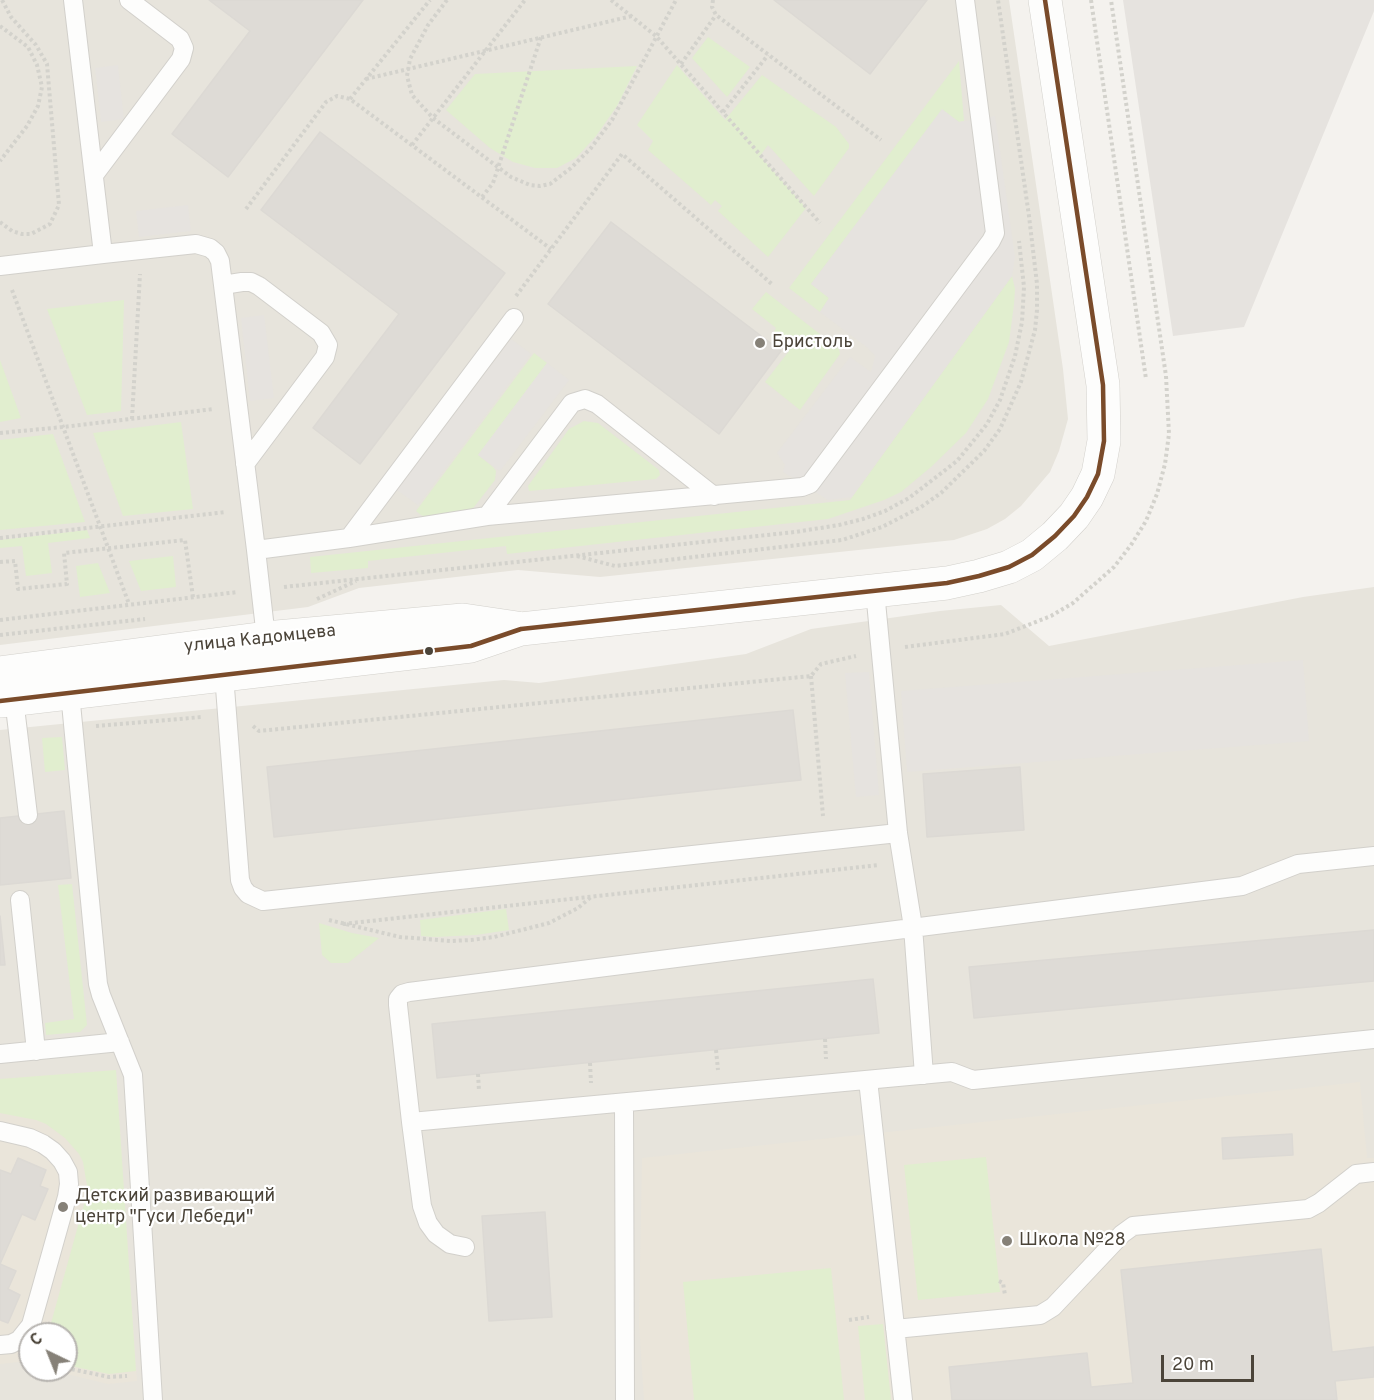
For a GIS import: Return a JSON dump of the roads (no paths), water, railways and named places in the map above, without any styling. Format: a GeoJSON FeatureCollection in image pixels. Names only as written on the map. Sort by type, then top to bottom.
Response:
{"type":"FeatureCollection","features":[{"type":"Feature","properties":{"kind":"street","name":"улица Кадомцева"},"geometry":{"type":"LineString","coordinates":[[5,691],[70,693],[471,646],[521,629],[947,583],[1009,567],[1032,555],[1055,536],[1088,497],[1098,474],[1104,441],[1103,385],[1045,0]]}},
{"type":"Feature","properties":{"kind":"street","name":"улица Кадомцева"},"geometry":{"type":"LineString","coordinates":[[5,691],[266,638],[463,620],[521,629]]}},
{"type":"Feature","properties":{"kind":"lane"},"geometry":{"type":"LineString","coordinates":[[73,0],[103,255]]}},
{"type":"Feature","properties":{"kind":"lane"},"geometry":{"type":"LineString","coordinates":[[94,175],[181,59],[184,48],[180,39],[129,0]]}},
{"type":"Feature","properties":{"kind":"lane"},"geometry":{"type":"LineString","coordinates":[[256,550],[488,516],[714,496],[802,487],[810,484],[994,237],[965,0]]}},
{"type":"Feature","properties":{"kind":"lane"},"geometry":{"type":"LineString","coordinates":[[0,266],[196,244],[203,245],[216,253],[220,261],[266,638]]}},
{"type":"Feature","properties":{"kind":"lane"},"geometry":{"type":"LineString","coordinates":[[223,285],[251,282],[259,286],[321,333],[328,345],[325,357],[245,464]]}},
{"type":"Feature","properties":{"kind":"lane"},"geometry":{"type":"LineString","coordinates":[[349,538],[513,309]]}},
{"type":"Feature","properties":{"kind":"lane"},"geometry":{"type":"LineString","coordinates":[[488,516],[568,407],[572,403],[585,399],[597,404],[714,496]]}},
{"type":"Feature","properties":{"kind":"lane"},"geometry":{"type":"LineString","coordinates":[[875,591],[880,651],[896,731],[898,833],[913,927],[924,1075]]}},
{"type":"Feature","properties":{"kind":"lane"},"geometry":{"type":"LineString","coordinates":[[224,675],[240,880],[248,894],[263,901],[898,833]]}},
{"type":"Feature","properties":{"kind":"lane"},"geometry":{"type":"LineString","coordinates":[[5,691],[28,815]]}},
{"type":"Feature","properties":{"kind":"lane"},"geometry":{"type":"LineString","coordinates":[[70,693],[98,984],[133,1075],[153,1400]]}},
{"type":"Feature","properties":{"kind":"lane"},"geometry":{"type":"LineString","coordinates":[[465,1247],[450,1244],[436,1234],[428,1223],[422,1206],[398,1005],[398,999],[402,994],[1242,886],[1298,864],[1374,856]]}},
{"type":"Feature","properties":{"kind":"lane"},"geometry":{"type":"LineString","coordinates":[[20,900],[36,1051]]}},
{"type":"Feature","properties":{"kind":"lane"},"geometry":{"type":"LineString","coordinates":[[411,1122],[952,1072],[973,1080],[1374,1039]]}},
{"type":"Feature","properties":{"kind":"lane"},"geometry":{"type":"LineString","coordinates":[[0,1054],[120,1042]]}},
{"type":"Feature","properties":{"kind":"lane"},"geometry":{"type":"LineString","coordinates":[[868,1080],[903,1400]]}},
{"type":"Feature","properties":{"kind":"lane"},"geometry":{"type":"LineString","coordinates":[[624,1103],[624,1400]]}},
{"type":"Feature","properties":{"kind":"lane"},"geometry":{"type":"LineString","coordinates":[[0,1131],[30,1138],[53,1151],[68,1172],[69,1184],[31,1324],[20,1340],[0,1345]]}},
{"type":"Feature","properties":{"kind":"lane"},"geometry":{"type":"LineString","coordinates":[[895,1329],[1040,1315],[1053,1307],[1122,1234],[1133,1226],[1308,1209],[1356,1174],[1374,1172]]}},
{"type":"Feature","properties":{"kind":"place","name":"Бристоль"},"geometry":{"type":"Point","coordinates":[760,343]}},
{"type":"Feature","properties":{"kind":"place","name":"Детский развивающий центр \"Гуси Лебеди\""},"geometry":{"type":"Point","coordinates":[63,1207]}},
{"type":"Feature","properties":{"kind":"place","name":"Школа №28"},"geometry":{"type":"Point","coordinates":[1007,1241]}}]}
